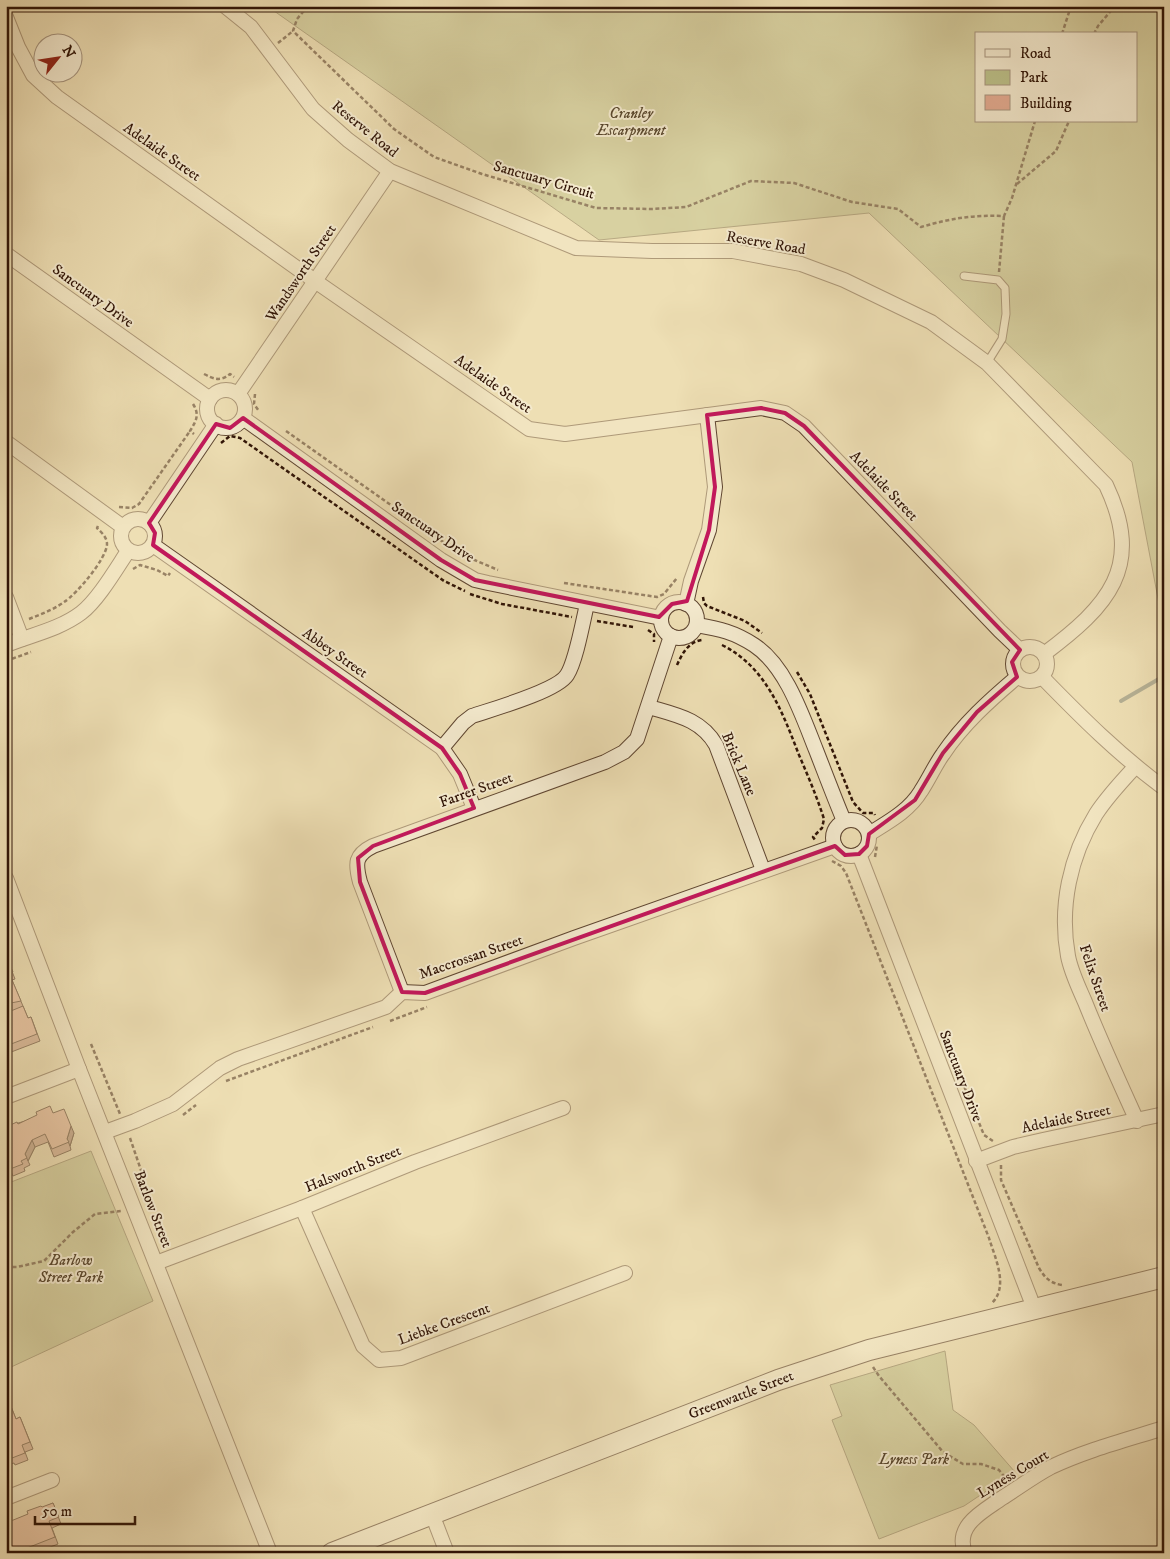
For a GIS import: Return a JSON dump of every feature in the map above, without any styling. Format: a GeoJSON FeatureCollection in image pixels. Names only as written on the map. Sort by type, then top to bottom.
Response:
{"type":"FeatureCollection","features":[{"type":"Feature","properties":{"kind":"main road","name":"Greenwattle Street"},"geometry":{"type":"LineString","coordinates":[[332,1553],[778,1380],[870,1350],[1164,1277]]}},
{"type":"Feature","properties":{"kind":"street","name":"Reserve Road"},"geometry":{"type":"LineString","coordinates":[[225,6],[251,28],[314,109],[348,140],[390,171],[576,248],[652,251],[733,251],[801,264],[844,280],[931,322],[987,362],[1106,485],[1120,520],[1122,548],[1118,572],[1102,602],[1069,634],[1044,654]]}},
{"type":"Feature","properties":{"kind":"street","name":"Adelaide Street"},"geometry":{"type":"LineString","coordinates":[[6,17],[18,47],[33,75],[58,97],[315,281],[529,429],[565,434],[761,408],[785,413],[804,426],[1020,650]]}},
{"type":"Feature","properties":{"kind":"street","name":"Wandsworth Street"},"geometry":{"type":"LineString","coordinates":[[238,394],[390,171]]}},
{"type":"Feature","properties":{"kind":"street","name":"Sanctuary Drive"},"geometry":{"type":"LineString","coordinates":[[6,254],[210,399]]}},
{"type":"Feature","properties":{"kind":"street"},"geometry":{"type":"LineString","coordinates":[[220,391],[232,391],[238,394],[245,408],[240,423],[230,428],[224,428],[216,424],[208,415],[210,399],[220,391]]}},
{"type":"Feature","properties":{"kind":"street"},"geometry":{"type":"LineString","coordinates":[[686,604],[690,581],[709,530],[715,487],[707,416]]}},
{"type":"Feature","properties":{"kind":"street","name":"Sanctuary Drive"},"geometry":{"type":"LineString","coordinates":[[243,418],[440,560],[475,580],[661,618]]}},
{"type":"Feature","properties":{"kind":"street"},"geometry":{"type":"LineString","coordinates":[[149,523],[216,424]]}},
{"type":"Feature","properties":{"kind":"street"},"geometry":{"type":"LineString","coordinates":[[6,442],[123,527]]}},
{"type":"Feature","properties":{"kind":"street"},"geometry":{"type":"LineString","coordinates":[[132,519],[144,520],[149,523],[155,533],[153,545],[144,553],[139,554],[128,551],[120,537],[123,527],[132,519]]}},
{"type":"Feature","properties":{"kind":"street","name":"Abbey Street"},"geometry":{"type":"LineString","coordinates":[[153,545],[442,748],[460,774],[474,808]]}},
{"type":"Feature","properties":{"kind":"street"},"geometry":{"type":"LineString","coordinates":[[6,645],[54,628],[82,613],[128,551]]}},
{"type":"Feature","properties":{"kind":"street"},"geometry":{"type":"LineString","coordinates":[[6,597],[22,639]]}},
{"type":"Feature","properties":{"kind":"street"},"geometry":{"type":"LineString","coordinates":[[680,602],[695,611],[697,625],[684,638],[671,636],[664,629],[661,618],[663,612],[672,604],[680,602]]}},
{"type":"Feature","properties":{"kind":"street"},"geometry":{"type":"LineString","coordinates":[[442,748],[463,723],[472,716],[544,690],[563,680],[572,666],[587,604]]}},
{"type":"Feature","properties":{"kind":"street"},"geometry":{"type":"LineString","coordinates":[[697,625],[729,631],[755,646],[775,666],[788,685],[800,711],[844,821]]}},
{"type":"Feature","properties":{"kind":"street","name":"Farrer Street"},"geometry":{"type":"LineString","coordinates":[[402,992],[360,882],[356,867],[358,858],[363,851],[474,808],[617,757],[637,739],[671,636]]}},
{"type":"Feature","properties":{"kind":"street"},"geometry":{"type":"LineString","coordinates":[[1030,647],[1044,654],[1047,668],[1042,676],[1033,682],[1017,677],[1013,668],[1012,662],[1016,653],[1020,650],[1030,647]]}},
{"type":"Feature","properties":{"kind":"street"},"geometry":{"type":"LineString","coordinates":[[1042,676],[1090,726],[1135,767],[1164,788]]}},
{"type":"Feature","properties":{"kind":"street"},"geometry":{"type":"LineString","coordinates":[[868,834],[905,810],[922,790],[943,753],[977,712],[1017,677]]}},
{"type":"Feature","properties":{"kind":"street","name":"Brick Lane"},"geometry":{"type":"LineString","coordinates":[[649,706],[694,721],[711,736],[763,870]]}},
{"type":"Feature","properties":{"kind":"street","name":"Felix Street"},"geometry":{"type":"LineString","coordinates":[[1135,767],[1096,814],[1080,847],[1066,894],[1064,925],[1068,958],[1137,1121]]}},
{"type":"Feature","properties":{"kind":"street"},"geometry":{"type":"LineString","coordinates":[[855,820],[865,827],[868,834],[867,846],[859,854],[845,854],[838,851],[835,846],[834,831],[844,821],[855,820]]}},
{"type":"Feature","properties":{"kind":"street","name":"Maccrossan Street"},"geometry":{"type":"LineString","coordinates":[[402,992],[425,993],[763,870],[835,846]]}},
{"type":"Feature","properties":{"kind":"street","name":"Sanctuary Drive"},"geometry":{"type":"LineString","coordinates":[[859,854],[1034,1308]]}},
{"type":"Feature","properties":{"kind":"street","name":"Barlow Street"},"geometry":{"type":"LineString","coordinates":[[6,878],[79,1069],[270,1553]]}},
{"type":"Feature","properties":{"kind":"street"},"geometry":{"type":"LineString","coordinates":[[105,1132],[129,1129],[173,1104],[220,1068],[238,1059],[386,1007],[402,992]]}},
{"type":"Feature","properties":{"kind":"street"},"geometry":{"type":"LineString","coordinates":[[6,1097],[79,1069]]}},
{"type":"Feature","properties":{"kind":"street","name":"Halsworth Street"},"geometry":{"type":"LineString","coordinates":[[156,1263],[302,1208],[415,1162],[563,1108]]}},
{"type":"Feature","properties":{"kind":"street","name":"Adelaide Street"},"geometry":{"type":"LineString","coordinates":[[976,1161],[1013,1147],[1164,1114]]}},
{"type":"Feature","properties":{"kind":"street","name":"Liebke Crescent"},"geometry":{"type":"LineString","coordinates":[[302,1208],[362,1346],[379,1360],[401,1358],[625,1273]]}},
{"type":"Feature","properties":{"kind":"street","name":"Lyness Court"},"geometry":{"type":"LineString","coordinates":[[964,1553],[964,1530],[975,1516],[1050,1468],[1087,1452],[1164,1428]]}},
{"type":"Feature","properties":{"kind":"street"},"geometry":{"type":"LineString","coordinates":[[6,1498],[52,1480]]}},
{"type":"Feature","properties":{"kind":"street"},"geometry":{"type":"LineString","coordinates":[[432,1514],[448,1553]]}},
{"type":"Feature","properties":{"kind":"lane"},"geometry":{"type":"LineString","coordinates":[[964,276],[998,280],[1005,288],[1006,314],[1002,340],[987,362]]}},
{"type":"Feature","properties":{"kind":"path"},"geometry":{"type":"LineString","coordinates":[[269,50],[292,31],[297,19],[308,6]]}},
{"type":"Feature","properties":{"kind":"path"},"geometry":{"type":"LineString","coordinates":[[1063,32],[1071,6]]}},
{"type":"Feature","properties":{"kind":"path"},"geometry":{"type":"LineString","coordinates":[[1095,32],[1115,6]]}},
{"type":"Feature","properties":{"kind":"path","name":"Sanctuary Circuit"},"geometry":{"type":"LineString","coordinates":[[292,31],[394,129],[434,157],[482,174],[596,208],[651,209],[686,207],[751,181],[794,183],[852,202],[898,209],[921,227],[950,218],[976,215],[1004,216]]}},
{"type":"Feature","properties":{"kind":"path"},"geometry":{"type":"LineString","coordinates":[[998,280],[1004,216],[1036,122]]}},
{"type":"Feature","properties":{"kind":"path"},"geometry":{"type":"LineString","coordinates":[[1016,185],[1056,151],[1069,122]]}},
{"type":"Feature","properties":{"kind":"path"},"geometry":{"type":"LineString","coordinates":[[16,623],[63,603],[81,587],[105,553],[106,539],[97,528],[113,504],[128,509],[139,504],[196,423],[198,413],[192,402]]}},
{"type":"Feature","properties":{"kind":"path"},"geometry":{"type":"LineString","coordinates":[[190,431],[216,449],[227,437],[236,436],[240,438],[444,581],[470,594],[502,604],[652,632],[654,638],[652,656],[677,665],[687,648],[698,641],[706,640]]}},
{"type":"Feature","properties":{"kind":"path"},"geometry":{"type":"LineString","coordinates":[[719,644],[742,659],[764,680],[782,710],[824,819],[822,828],[814,837],[818,851],[822,861],[836,862],[846,873],[989,1238],[1001,1282],[998,1295],[994,1302],[988,1305]]}},
{"type":"Feature","properties":{"kind":"path"},"geometry":{"type":"LineString","coordinates":[[386,1023],[431,1006]]}},
{"type":"Feature","properties":{"kind":"path"},"geometry":{"type":"LineString","coordinates":[[220,1085],[377,1026]]}},
{"type":"Feature","properties":{"kind":"path"},"geometry":{"type":"LineString","coordinates":[[90,1044],[129,1129],[130,1138],[144,1179]]}},
{"type":"Feature","properties":{"kind":"path"},"geometry":{"type":"LineString","coordinates":[[175,1117],[188,1112],[196,1104]]}},
{"type":"Feature","properties":{"kind":"path"},"geometry":{"type":"LineString","coordinates":[[129,1129],[130,1138]]}},
{"type":"Feature","properties":{"kind":"path"},"geometry":{"type":"LineString","coordinates":[[6,1267],[17,1267],[44,1261],[73,1232],[95,1214],[126,1211],[135,1207]]}},
{"type":"Feature","properties":{"kind":"path"},"geometry":{"type":"LineString","coordinates":[[873,1367],[943,1452],[963,1464],[981,1464],[999,1470],[1007,1481]]}},
{"type":"Feature","properties":{"kind":"highlighted area"},"geometry":{"type":"Polygon","coordinates":[[[761,408],[785,413],[804,426],[1020,650],[1012,662],[1017,677],[977,712],[943,753],[915,800],[869,834],[867,846],[859,854],[845,855],[835,846],[425,993],[402,992],[360,882],[358,858],[373,846],[474,808],[460,774],[442,748],[153,545],[155,533],[149,523],[216,424],[230,428],[243,418],[441,560],[475,580],[659,617],[672,604],[687,601],[709,530],[715,487],[707,415],[761,408]]]}},
{"type":"Feature","properties":{"kind":"green space","name":"Cranley Escarpment"},"geometry":{"type":"Polygon","coordinates":[[[267,6],[1164,6],[1164,630],[1132,462],[869,213],[599,240],[267,6]]]}},
{"type":"Feature","properties":{"kind":"green space","name":"Barlow Street Park"},"geometry":{"type":"Polygon","coordinates":[[[91,1151],[153,1301],[9,1368],[6,1361],[6,1184],[91,1151]]]}},
{"type":"Feature","properties":{"kind":"green space","name":"Lyness Park"},"geometry":{"type":"Polygon","coordinates":[[[945,1351],[953,1410],[974,1425],[1015,1472],[964,1506],[879,1539],[832,1420],[842,1416],[830,1385],[945,1351]]]}},
{"type":"Feature","properties":{"kind":"building"},"geometry":{"type":"Polygon","coordinates":[[[6,956],[13,972],[9,973],[21,1001],[6,1004],[6,956]]]}},
{"type":"Feature","properties":{"kind":"building"},"geometry":{"type":"Polygon","coordinates":[[[23,1006],[28,1018],[31,1017],[37,1034],[6,1046],[6,1013],[23,1006]]]}},
{"type":"Feature","properties":{"kind":"building"},"geometry":{"type":"Polygon","coordinates":[[[50,1106],[53,1113],[64,1109],[71,1126],[67,1139],[69,1142],[52,1149],[45,1134],[32,1140],[25,1154],[27,1158],[21,1161],[23,1164],[10,1169],[6,1160],[6,1123],[8,1126],[17,1122],[18,1124],[37,1115],[36,1112],[50,1106]]]}},
{"type":"Feature","properties":{"kind":"building"},"geometry":{"type":"Polygon","coordinates":[[[6,1394],[16,1419],[20,1417],[30,1442],[22,1445],[25,1453],[12,1458],[11,1455],[6,1457],[6,1394]]]}},
{"type":"Feature","properties":{"kind":"building"},"geometry":{"type":"Polygon","coordinates":[[[53,1503],[59,1517],[49,1521],[55,1537],[27,1548],[28,1553],[6,1553],[6,1523],[28,1514],[27,1511],[53,1503]]]}},
{"type":"Feature","properties":{"kind":"waterway"},"geometry":{"type":"LineString","coordinates":[[1121,701],[1164,676]]}}]}
